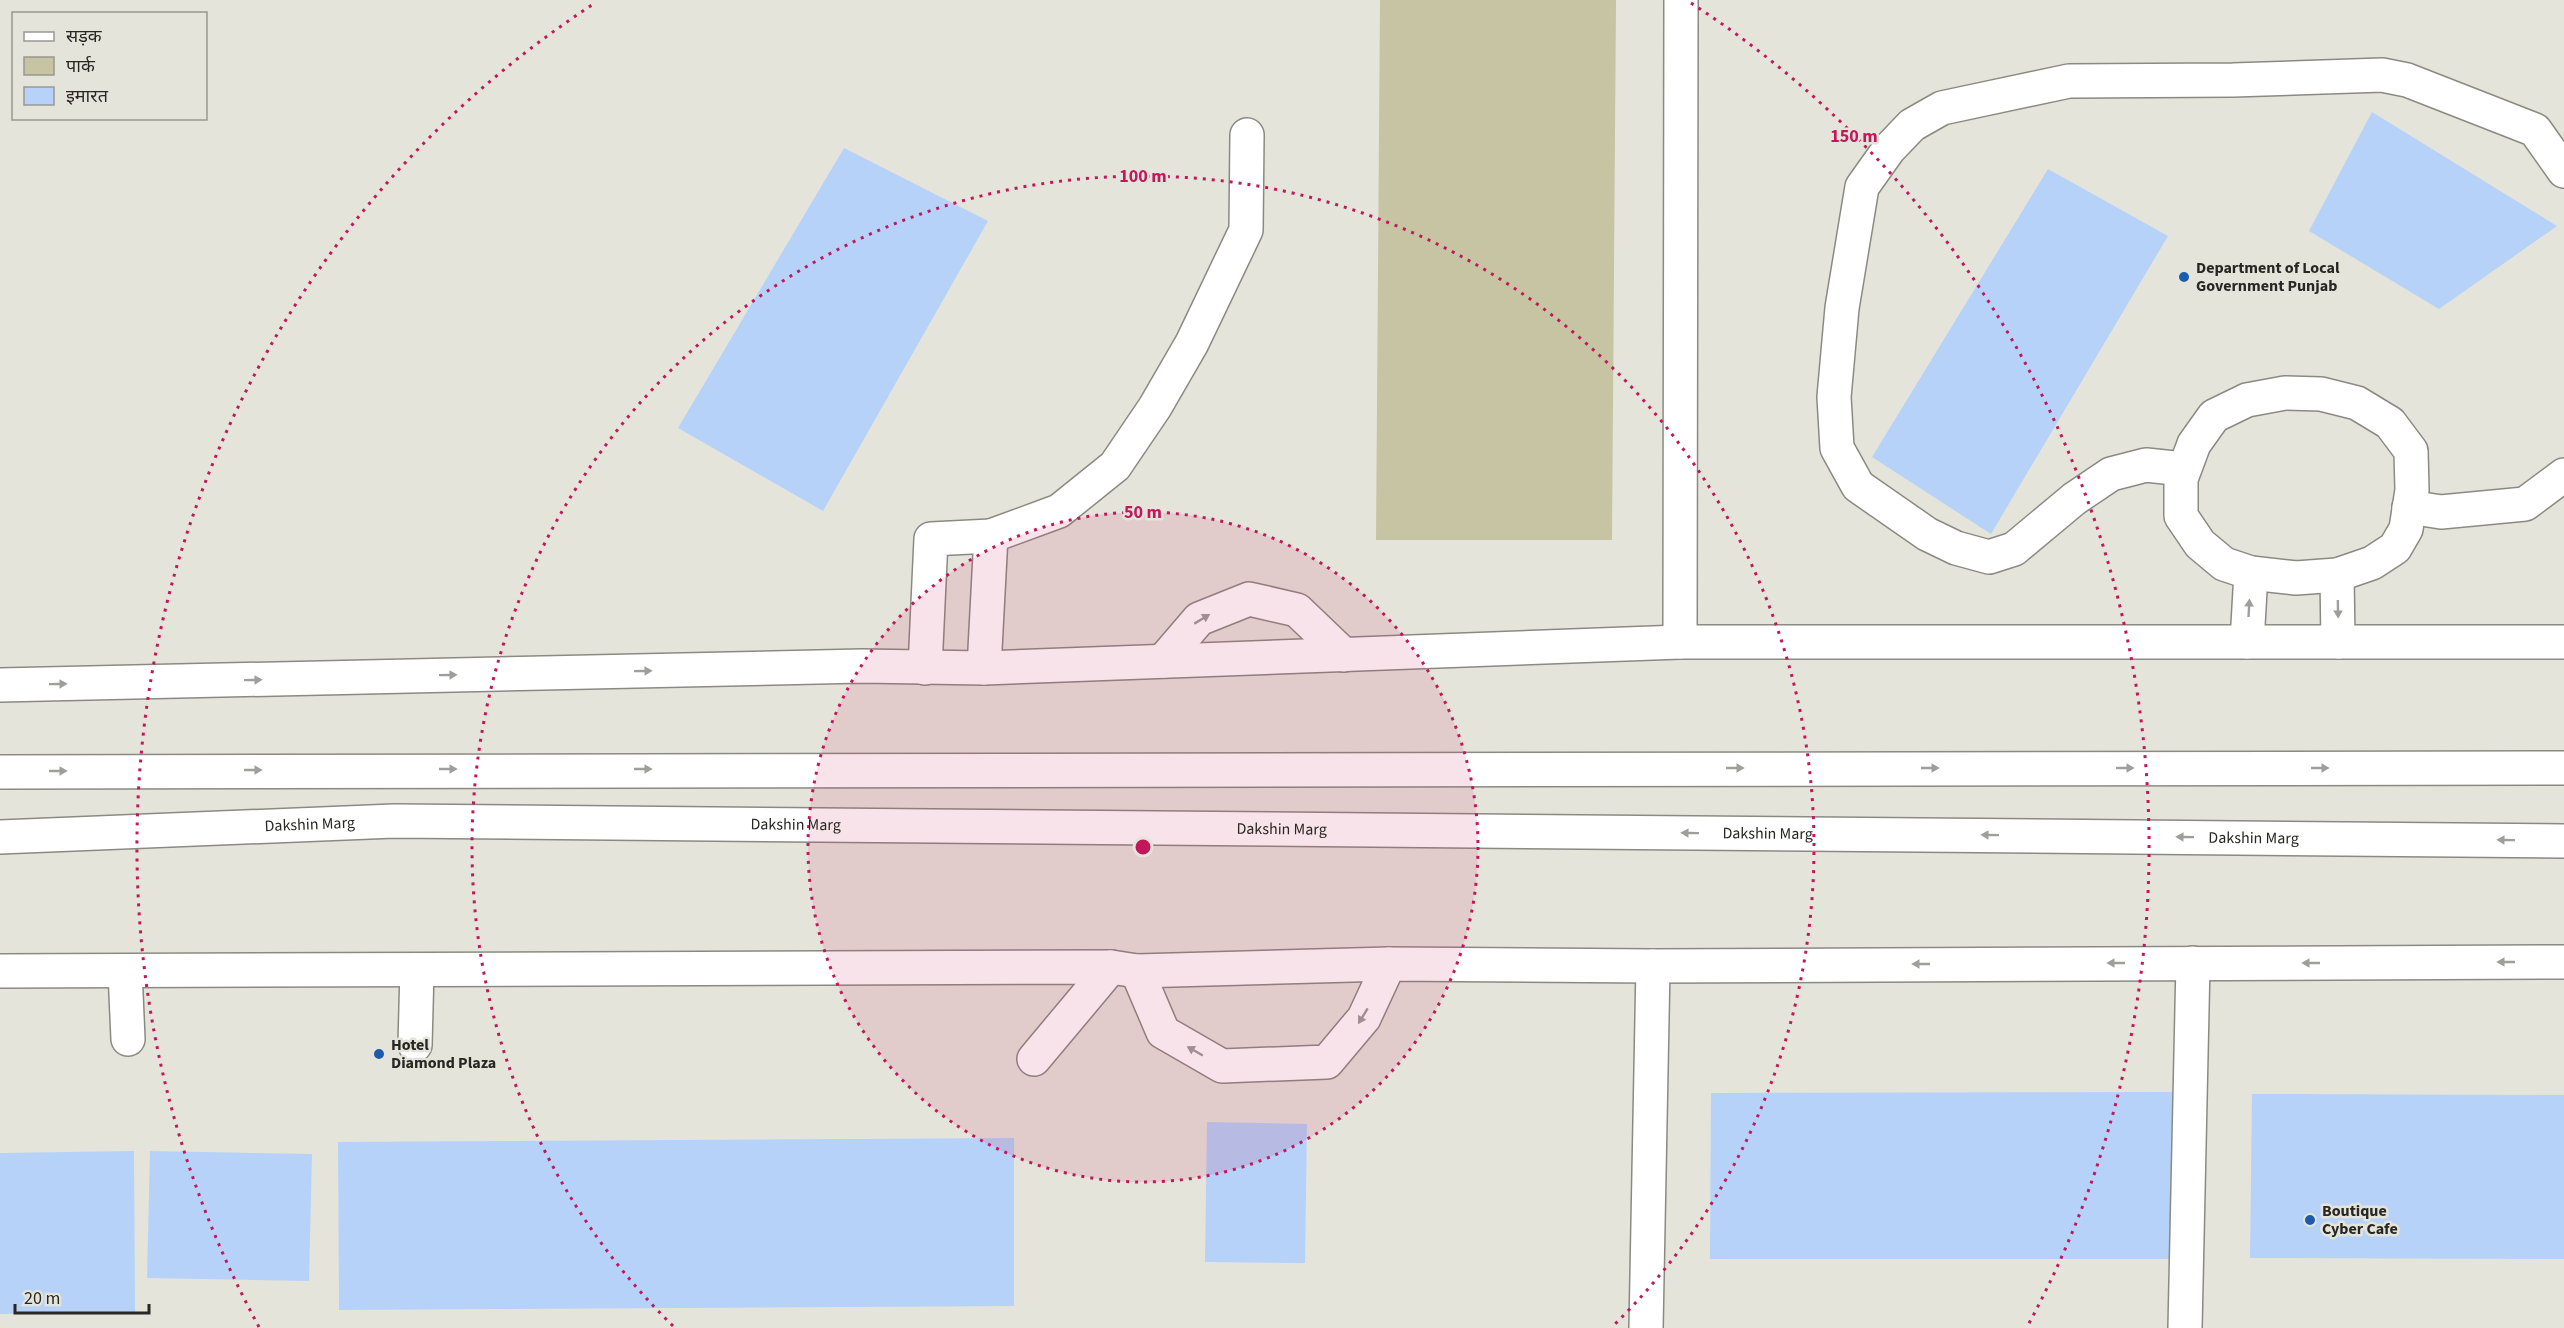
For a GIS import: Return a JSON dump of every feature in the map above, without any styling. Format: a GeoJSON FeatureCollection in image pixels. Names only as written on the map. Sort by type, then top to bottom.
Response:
{"type":"FeatureCollection","features":[{"type":"Feature","properties":{"kind":"street"},"geometry":{"type":"LineString","coordinates":[[1680,642],[1681,0]]}},
{"type":"Feature","properties":{"kind":"street"},"geometry":{"type":"LineString","coordinates":[[2184,469],[2146,465],[2111,474],[2074,499],[2014,549],[1989,557],[1956,548],[1928,534],[1858,486],[1837,448],[1834,397],[1842,308],[1862,187],[1889,149],[1912,125],[1942,108],[2069,81],[2233,80],[2382,75],[2407,80],[2535,130],[2564,171]]}},
{"type":"Feature","properties":{"kind":"street"},"geometry":{"type":"LineString","coordinates":[[925,668],[931,539],[991,536],[1059,511],[1115,466],[1155,407],[1192,344],[1246,230],[1247,135]]}},
{"type":"Feature","properties":{"kind":"street"},"geometry":{"type":"LineString","coordinates":[[2285,393],[2321,394],[2357,403],[2390,423],[2411,451],[2412,490],[2406,529],[2394,548],[2372,563],[2337,575],[2296,578],[2251,573],[2224,564],[2200,544],[2181,516],[2181,480],[2184,469],[2194,444],[2214,416],[2247,400],[2285,393]]}},
{"type":"Feature","properties":{"kind":"street"},"geometry":{"type":"LineString","coordinates":[[2409,507],[2441,512],[2525,504],[2564,475]]}},
{"type":"Feature","properties":{"kind":"street"},"geometry":{"type":"LineString","coordinates":[[984,668],[991,536]]}},
{"type":"Feature","properties":{"kind":"street"},"geometry":{"type":"LineString","coordinates":[[2247,642],[2251,573]]}},
{"type":"Feature","properties":{"kind":"street"},"geometry":{"type":"LineString","coordinates":[[2337,575],[2338,642]]}},
{"type":"Feature","properties":{"kind":"street"},"geometry":{"type":"LineString","coordinates":[[1163,661],[1198,619],[1249,599],[1297,610],[1344,655]]}},
{"type":"Feature","properties":{"kind":"street"},"geometry":{"type":"LineString","coordinates":[[0,685],[862,666],[984,668],[1680,642],[2564,642]]}},
{"type":"Feature","properties":{"kind":"street"},"geometry":{"type":"LineString","coordinates":[[0,772],[2564,768]]}},
{"type":"Feature","properties":{"kind":"street","name":"Dakshin Marg"},"geometry":{"type":"LineString","coordinates":[[0,837],[406,821],[2564,841]]}},
{"type":"Feature","properties":{"kind":"street"},"geometry":{"type":"LineString","coordinates":[[0,971],[1124,969],[1389,964],[1653,966],[2564,962]]}},
{"type":"Feature","properties":{"kind":"street"},"geometry":{"type":"LineString","coordinates":[[2185,1328],[2193,963]]}},
{"type":"Feature","properties":{"kind":"street"},"geometry":{"type":"LineString","coordinates":[[1124,969],[1163,1032],[1222,1066],[1328,1062],[1364,1018],[1389,964]]}},
{"type":"Feature","properties":{"kind":"street"},"geometry":{"type":"LineString","coordinates":[[1646,1328],[1653,966]]}},
{"type":"Feature","properties":{"kind":"street"},"geometry":{"type":"LineString","coordinates":[[1034,1059],[1124,969]]}},
{"type":"Feature","properties":{"kind":"street"},"geometry":{"type":"LineString","coordinates":[[415,1046],[417,970]]}},
{"type":"Feature","properties":{"kind":"street"},"geometry":{"type":"LineString","coordinates":[[125,971],[128,1039]]}},
{"type":"Feature","properties":{"kind":"green space"},"geometry":{"type":"Polygon","coordinates":[[[1380,0],[1616,0],[1612,540],[1376,540],[1380,0]]]}},
{"type":"Feature","properties":{"kind":"building"},"geometry":{"type":"Polygon","coordinates":[[[2372,112],[2557,226],[2439,309],[2309,231],[2372,112]]]}},
{"type":"Feature","properties":{"kind":"building"},"geometry":{"type":"Polygon","coordinates":[[[844,148],[988,221],[823,511],[678,428],[844,148]]]}},
{"type":"Feature","properties":{"kind":"building"},"geometry":{"type":"Polygon","coordinates":[[[2048,169],[2168,236],[1991,534],[1872,457],[2048,169]]]}},
{"type":"Feature","properties":{"kind":"building"},"geometry":{"type":"Polygon","coordinates":[[[2176,1092],[2176,1259],[1710,1259],[1711,1093],[2176,1092]]]}},
{"type":"Feature","properties":{"kind":"building"},"geometry":{"type":"Polygon","coordinates":[[[2252,1094],[2564,1095],[2564,1259],[2250,1258],[2252,1094]]]}},
{"type":"Feature","properties":{"kind":"building"},"geometry":{"type":"Polygon","coordinates":[[[1207,1122],[1307,1124],[1305,1263],[1205,1262],[1207,1122]]]}},
{"type":"Feature","properties":{"kind":"building"},"geometry":{"type":"Polygon","coordinates":[[[1014,1138],[1014,1306],[339,1310],[338,1142],[1014,1138]]]}},
{"type":"Feature","properties":{"kind":"building"},"geometry":{"type":"Polygon","coordinates":[[[134,1151],[135,1312],[0,1314],[0,1153],[134,1151]]]}},
{"type":"Feature","properties":{"kind":"building"},"geometry":{"type":"Polygon","coordinates":[[[150,1151],[312,1154],[309,1281],[147,1278],[150,1151]]]}},
{"type":"Feature","properties":{"kind":"place","name":"Department of Local Government Punjab"},"geometry":{"type":"Point","coordinates":[2184,277]}},
{"type":"Feature","properties":{"kind":"place","name":"Hotel Diamond Plaza"},"geometry":{"type":"Point","coordinates":[379,1054]}},
{"type":"Feature","properties":{"kind":"place","name":"Boutique Cyber Cafe"},"geometry":{"type":"Point","coordinates":[2310,1220]}}]}
